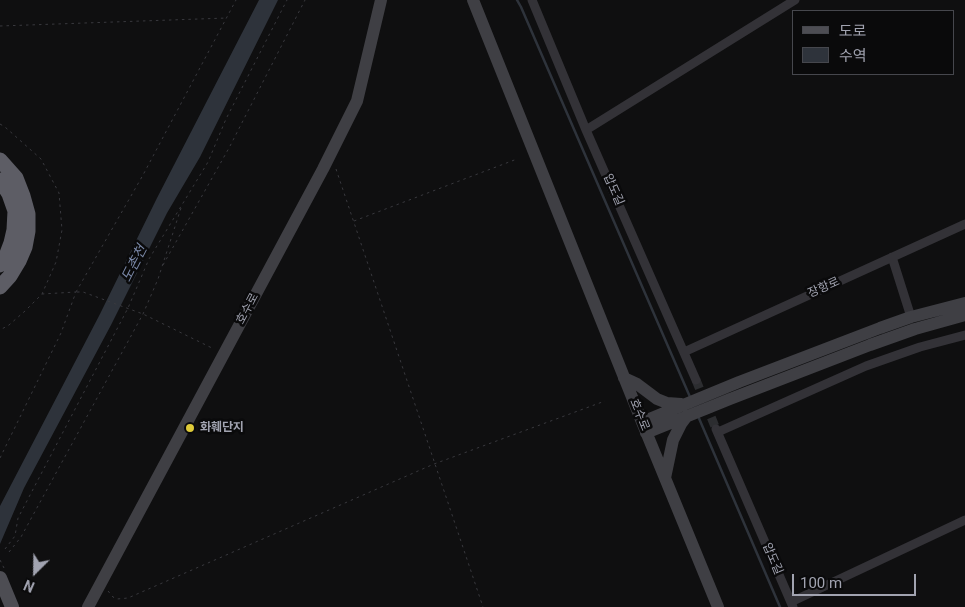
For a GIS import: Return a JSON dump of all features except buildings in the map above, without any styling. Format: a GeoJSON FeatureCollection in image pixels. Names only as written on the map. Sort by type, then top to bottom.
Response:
{"type":"FeatureCollection","features":[{"type":"Feature","properties":{"kind":"highway"},"geometry":{"type":"LineString","coordinates":[[0,160],[16,178],[28,214],[28,231],[25,247],[19,261],[10,276],[0,287]]}},
{"type":"Feature","properties":{"kind":"highway"},"geometry":{"type":"LineString","coordinates":[[0,180],[9,194],[15,211],[11,243],[0,265]]}},
{"type":"Feature","properties":{"kind":"main road","name":"호수로"},"geometry":{"type":"LineString","coordinates":[[88,607],[357,101],[381,0]]}},
{"type":"Feature","properties":{"kind":"main road","name":"호수로"},"geometry":{"type":"LineString","coordinates":[[474,0],[644,428],[718,607]]}},
{"type":"Feature","properties":{"kind":"main road"},"geometry":{"type":"LineString","coordinates":[[644,428],[836,344],[913,323],[965,303]]}},
{"type":"Feature","properties":{"kind":"main road"},"geometry":{"type":"LineString","coordinates":[[913,323],[965,315]]}},
{"type":"Feature","properties":{"kind":"main road"},"geometry":{"type":"LineString","coordinates":[[624,378],[637,384],[657,399],[692,408]]}},
{"type":"Feature","properties":{"kind":"main road"},"geometry":{"type":"LineString","coordinates":[[665,478],[673,440],[692,408]]}},
{"type":"Feature","properties":{"kind":"main road"},"geometry":{"type":"LineString","coordinates":[[2,574],[12,607]]}},
{"type":"Feature","properties":{"kind":"street","name":"압도길"},"geometry":{"type":"LineString","coordinates":[[532,0],[586,130],[696,380]]}},
{"type":"Feature","properties":{"kind":"street"},"geometry":{"type":"LineString","coordinates":[[586,130],[795,0]]}},
{"type":"Feature","properties":{"kind":"street","name":"장항로"},"geometry":{"type":"LineString","coordinates":[[684,352],[965,224]]}},
{"type":"Feature","properties":{"kind":"street"},"geometry":{"type":"LineString","coordinates":[[892,257],[920,347],[965,335]]}},
{"type":"Feature","properties":{"kind":"street","name":"압도길"},"geometry":{"type":"LineString","coordinates":[[792,604],[717,430],[866,366],[920,347]]}},
{"type":"Feature","properties":{"kind":"street"},"geometry":{"type":"LineString","coordinates":[[792,604],[965,520]]}},
{"type":"Feature","properties":{"kind":"path"},"geometry":{"type":"LineString","coordinates":[[0,458],[62,333],[76,292],[143,175],[236,0]]}},
{"type":"Feature","properties":{"kind":"path"},"geometry":{"type":"LineString","coordinates":[[5,548],[15,536],[18,518],[127,308],[149,259],[208,162],[226,119],[287,0]]}},
{"type":"Feature","properties":{"kind":"path"},"geometry":{"type":"LineString","coordinates":[[162,268],[229,148],[304,0]]}},
{"type":"Feature","properties":{"kind":"path"},"geometry":{"type":"LineString","coordinates":[[0,26],[227,18]]}},
{"type":"Feature","properties":{"kind":"path"},"geometry":{"type":"LineString","coordinates":[[330,154],[483,607]]}},
{"type":"Feature","properties":{"kind":"path"},"geometry":{"type":"LineString","coordinates":[[353,221],[517,159]]}},
{"type":"Feature","properties":{"kind":"path"},"geometry":{"type":"LineString","coordinates":[[9,552],[20,537],[143,314],[162,268],[184,201]]}},
{"type":"Feature","properties":{"kind":"path"},"geometry":{"type":"LineString","coordinates":[[42,294],[82,292],[143,314],[223,353]]}},
{"type":"Feature","properties":{"kind":"path"},"geometry":{"type":"LineString","coordinates":[[101,583],[113,597],[118,599],[128,598],[434,464],[605,402]]}},
{"type":"Feature","properties":{"kind":"path"},"geometry":{"type":"LineString","coordinates":[[0,560],[2,574]]}},
{"type":"Feature","properties":{"kind":"water","name":"도촌천"},"geometry":{"type":"Polygon","coordinates":[[[259,0],[278,0],[200,157],[167,213],[111,325],[24,488],[0,544],[0,506],[100,314],[157,198],[259,0]]]}},
{"type":"Feature","properties":{"kind":"waterway"},"geometry":{"type":"LineString","coordinates":[[517,0],[690,397]]}},
{"type":"Feature","properties":{"kind":"waterway"},"geometry":{"type":"LineString","coordinates":[[698,416],[780,607]]}},
{"type":"Feature","properties":{"kind":"tunnel"},"geometry":{"type":"LineString","coordinates":[[696,380],[716,429]]}},
{"type":"Feature","properties":{"kind":"place","name":"화훼단지"},"geometry":{"type":"Point","coordinates":[190,428]}}]}
